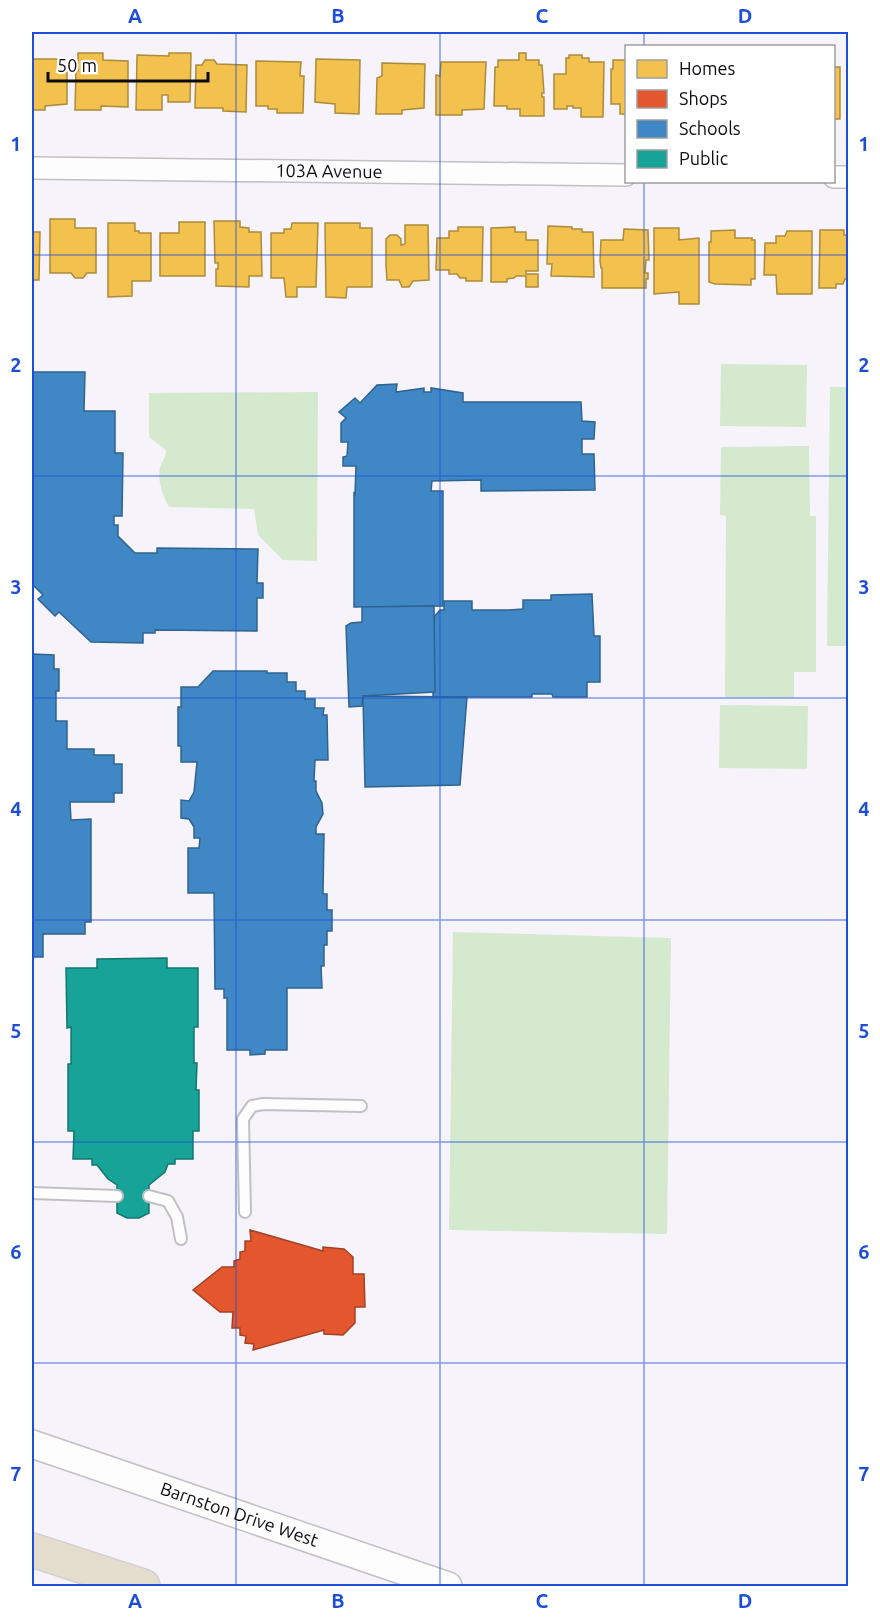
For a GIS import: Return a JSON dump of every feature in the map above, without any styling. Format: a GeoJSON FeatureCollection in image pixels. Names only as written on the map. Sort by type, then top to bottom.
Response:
{"type":"FeatureCollection","features":[{"type":"Feature","properties":{"kind":"highway"},"geometry":{"type":"LineString","coordinates":[[32,1550],[143,1587]]}},
{"type":"Feature","properties":{"kind":"street","name":"103A Avenue"},"geometry":{"type":"LineString","coordinates":[[32,168],[625,175]]}},
{"type":"Feature","properties":{"kind":"street","name":"Barnston Drive West"},"geometry":{"type":"LineString","coordinates":[[32,1444],[448,1587]]}},
{"type":"Feature","properties":{"kind":"lane"},"geometry":{"type":"LineString","coordinates":[[245,1212],[243,1119],[252,1106],[263,1104],[361,1106]]}},
{"type":"Feature","properties":{"kind":"lane"},"geometry":{"type":"LineString","coordinates":[[32,1193],[117,1196]]}},
{"type":"Feature","properties":{"kind":"lane"},"geometry":{"type":"LineString","coordinates":[[149,1196],[168,1201],[177,1217],[181,1239]]}},
{"type":"Feature","properties":{"kind":"green space"},"geometry":{"type":"Polygon","coordinates":[[[721,364],[807,365],[806,427],[720,426],[721,364]]]}},
{"type":"Feature","properties":{"kind":"green space"},"geometry":{"type":"Polygon","coordinates":[[[830,387],[848,387],[848,646],[827,646],[830,387]]]}},
{"type":"Feature","properties":{"kind":"green space"},"geometry":{"type":"Polygon","coordinates":[[[318,392],[317,561],[283,560],[258,535],[254,509],[169,507],[159,478],[166,450],[149,437],[149,393],[318,392]]]}},
{"type":"Feature","properties":{"kind":"green space"},"geometry":{"type":"Polygon","coordinates":[[[809,446],[810,516],[816,516],[816,672],[794,672],[794,698],[725,697],[726,516],[720,515],[721,447],[809,446]]]}},
{"type":"Feature","properties":{"kind":"green space"},"geometry":{"type":"Polygon","coordinates":[[[720,705],[808,706],[807,769],[719,768],[720,705]]]}},
{"type":"Feature","properties":{"kind":"green space"},"geometry":{"type":"Polygon","coordinates":[[[453,932],[671,938],[667,1234],[449,1230],[453,932]]]}},
{"type":"Feature","properties":{"kind":"building: Homes"},"geometry":{"type":"Polygon","coordinates":[[[78,53],[103,53],[103,60],[128,61],[128,107],[101,106],[101,110],[75,110],[78,53]]]}},
{"type":"Feature","properties":{"kind":"building: Homes"},"geometry":{"type":"Polygon","coordinates":[[[169,53],[191,53],[190,102],[168,102],[168,95],[162,95],[162,110],[136,110],[137,55],[169,56],[169,53]]]}},
{"type":"Feature","properties":{"kind":"building: Homes"},"geometry":{"type":"Polygon","coordinates":[[[519,53],[526,53],[526,60],[539,60],[539,65],[542,65],[544,116],[520,116],[520,109],[494,106],[495,67],[498,67],[498,60],[519,60],[519,53]]]}},
{"type":"Feature","properties":{"kind":"building: Homes"},"geometry":{"type":"Polygon","coordinates":[[[569,55],[582,55],[582,58],[589,58],[589,62],[604,62],[603,117],[581,117],[581,108],[573,108],[573,106],[567,106],[567,109],[554,109],[554,74],[566,74],[566,58],[569,58],[569,55]]]}},
{"type":"Feature","properties":{"kind":"building: Homes"},"geometry":{"type":"Polygon","coordinates":[[[32,59],[67,59],[67,104],[45,106],[45,110],[32,110],[32,59]]]}},
{"type":"Feature","properties":{"kind":"building: Homes"},"geometry":{"type":"Polygon","coordinates":[[[316,59],[360,60],[359,114],[335,113],[335,104],[315,102],[316,59]]]}},
{"type":"Feature","properties":{"kind":"building: Homes"},"geometry":{"type":"Polygon","coordinates":[[[205,60],[214,60],[217,64],[247,65],[246,112],[223,111],[223,108],[195,108],[196,65],[202,65],[205,60]]]}},
{"type":"Feature","properties":{"kind":"building: Homes"},"geometry":{"type":"Polygon","coordinates":[[[613,60],[625,60],[625,114],[620,114],[620,104],[611,104],[611,69],[613,69],[613,60]]]}},
{"type":"Feature","properties":{"kind":"building: Homes"},"geometry":{"type":"Polygon","coordinates":[[[256,61],[301,62],[300,76],[304,76],[303,113],[277,113],[277,109],[268,109],[268,106],[256,106],[256,61]]]}},
{"type":"Feature","properties":{"kind":"building: Homes"},"geometry":{"type":"Polygon","coordinates":[[[441,62],[486,62],[484,109],[462,110],[462,115],[436,115],[436,75],[440,76],[441,62]]]}},
{"type":"Feature","properties":{"kind":"building: Homes"},"geometry":{"type":"Polygon","coordinates":[[[382,63],[425,64],[424,108],[402,110],[402,114],[376,114],[377,78],[382,76],[382,63]]]}},
{"type":"Feature","properties":{"kind":"building: Homes"},"geometry":{"type":"Polygon","coordinates":[[[835,67],[840,67],[840,119],[835,119],[835,67]]]}},
{"type":"Feature","properties":{"kind":"building: Homes"},"geometry":{"type":"Polygon","coordinates":[[[50,219],[75,219],[75,228],[96,228],[96,273],[87,273],[83,278],[75,278],[71,273],[50,273],[50,219]]]}},
{"type":"Feature","properties":{"kind":"building: Homes"},"geometry":{"type":"Polygon","coordinates":[[[214,221],[240,221],[240,227],[249,228],[249,232],[261,232],[262,276],[249,276],[249,287],[216,286],[218,263],[215,263],[214,221]]]}},
{"type":"Feature","properties":{"kind":"building: Homes"},"geometry":{"type":"Polygon","coordinates":[[[179,222],[205,222],[205,276],[160,276],[160,233],[179,233],[179,222]]]}},
{"type":"Feature","properties":{"kind":"building: Homes"},"geometry":{"type":"Polygon","coordinates":[[[108,223],[135,223],[135,231],[151,233],[151,281],[132,281],[132,296],[108,297],[108,223]]]}},
{"type":"Feature","properties":{"kind":"building: Homes"},"geometry":{"type":"Polygon","coordinates":[[[292,223],[318,223],[316,287],[297,287],[297,297],[286,297],[284,278],[271,278],[271,233],[284,233],[284,229],[291,229],[292,223]]]}},
{"type":"Feature","properties":{"kind":"building: Homes"},"geometry":{"type":"Polygon","coordinates":[[[325,223],[360,223],[360,228],[372,228],[372,287],[347,287],[346,298],[326,297],[325,223]]]}},
{"type":"Feature","properties":{"kind":"building: Homes"},"geometry":{"type":"Polygon","coordinates":[[[405,225],[428,225],[429,280],[413,281],[409,287],[402,287],[399,280],[387,280],[386,266],[386,239],[390,235],[397,235],[401,239],[401,245],[405,244],[405,225]]]}},
{"type":"Feature","properties":{"kind":"building: Homes"},"geometry":{"type":"Polygon","coordinates":[[[548,226],[572,227],[572,229],[582,229],[582,232],[593,232],[594,277],[551,276],[552,264],[547,264],[548,226]]]}},
{"type":"Feature","properties":{"kind":"building: Homes"},"geometry":{"type":"Polygon","coordinates":[[[458,227],[483,227],[482,281],[466,281],[466,278],[460,278],[457,274],[449,274],[449,270],[436,270],[437,238],[449,238],[449,231],[458,231],[458,227]]]}},
{"type":"Feature","properties":{"kind":"building: Homes"},"geometry":{"type":"Polygon","coordinates":[[[515,227],[515,232],[526,232],[526,240],[538,240],[538,271],[526,271],[526,274],[538,274],[538,287],[526,287],[526,276],[516,276],[507,279],[507,282],[491,282],[491,228],[515,227]]]}},
{"type":"Feature","properties":{"kind":"building: Homes"},"geometry":{"type":"Polygon","coordinates":[[[654,228],[679,228],[679,240],[699,238],[699,304],[679,304],[679,292],[654,294],[654,228]]]}},
{"type":"Feature","properties":{"kind":"building: Homes"},"geometry":{"type":"Polygon","coordinates":[[[624,229],[648,230],[649,260],[646,260],[645,273],[648,273],[648,279],[646,279],[646,288],[602,288],[601,240],[623,240],[624,229]]]}},
{"type":"Feature","properties":{"kind":"building: Homes"},"geometry":{"type":"Polygon","coordinates":[[[735,230],[735,238],[755,240],[755,279],[751,279],[751,285],[709,282],[711,231],[735,230]]]}},
{"type":"Feature","properties":{"kind":"building: Homes"},"geometry":{"type":"Polygon","coordinates":[[[820,230],[844,230],[844,235],[848,235],[848,279],[845,279],[843,284],[836,284],[836,288],[819,288],[820,230]]]}},
{"type":"Feature","properties":{"kind":"building: Homes"},"geometry":{"type":"Polygon","coordinates":[[[787,231],[812,231],[812,294],[777,294],[776,275],[764,275],[765,243],[776,243],[776,236],[785,236],[787,231]]]}},
{"type":"Feature","properties":{"kind":"building: Homes"},"geometry":{"type":"Polygon","coordinates":[[[32,232],[40,232],[39,280],[32,280],[32,232]]]}},
{"type":"Feature","properties":{"kind":"building: Shops"},"geometry":{"type":"Polygon","coordinates":[[[250,1230],[323,1251],[323,1247],[344,1249],[353,1257],[353,1274],[364,1274],[365,1307],[355,1307],[355,1323],[343,1335],[324,1334],[324,1330],[253,1350],[254,1344],[245,1343],[246,1336],[240,1335],[240,1328],[232,1328],[233,1312],[220,1312],[193,1290],[222,1267],[234,1267],[234,1261],[240,1259],[240,1252],[245,1251],[245,1241],[251,1241],[250,1230]]]}},
{"type":"Feature","properties":{"kind":"building: Schools"},"geometry":{"type":"Polygon","coordinates":[[[32,372],[85,372],[84,411],[115,411],[115,453],[123,453],[122,516],[114,516],[114,525],[118,525],[118,536],[135,553],[157,553],[157,548],[258,549],[257,583],[263,583],[263,598],[257,598],[257,631],[155,630],[155,633],[143,633],[143,643],[91,642],[59,612],[55,616],[38,599],[43,595],[32,584],[32,372]]]}},
{"type":"Feature","properties":{"kind":"building: Schools"},"geometry":{"type":"Polygon","coordinates":[[[397,384],[396,392],[424,388],[424,392],[431,392],[431,388],[463,393],[463,402],[581,402],[582,421],[595,422],[594,439],[582,439],[582,454],[594,454],[595,490],[481,491],[481,480],[432,481],[431,491],[443,491],[443,606],[354,607],[356,466],[343,466],[343,457],[347,456],[348,442],[341,442],[341,423],[346,418],[339,412],[355,398],[360,403],[377,385],[397,384]]]}},
{"type":"Feature","properties":{"kind":"building: Schools"},"geometry":{"type":"Polygon","coordinates":[[[592,594],[594,636],[600,636],[600,682],[587,682],[587,697],[553,697],[552,694],[532,694],[532,697],[433,697],[434,617],[440,610],[444,610],[444,601],[472,601],[472,610],[509,610],[523,609],[523,600],[551,600],[551,595],[592,594]]]}},
{"type":"Feature","properties":{"kind":"building: Schools"},"geometry":{"type":"Polygon","coordinates":[[[434,606],[435,692],[363,696],[362,706],[349,707],[346,626],[362,622],[362,607],[434,606]]]}},
{"type":"Feature","properties":{"kind":"building: Schools"},"geometry":{"type":"Polygon","coordinates":[[[32,654],[54,655],[54,669],[59,669],[56,721],[67,721],[67,749],[94,749],[94,755],[114,755],[114,764],[122,764],[122,793],[114,793],[114,802],[70,802],[71,820],[91,819],[91,922],[85,922],[85,934],[43,934],[43,957],[33,957],[32,960],[32,654]]]}},
{"type":"Feature","properties":{"kind":"building: Schools"},"geometry":{"type":"Polygon","coordinates":[[[213,671],[287,673],[287,682],[296,682],[296,691],[305,691],[305,699],[315,699],[315,708],[324,708],[323,715],[327,715],[328,760],[315,760],[314,781],[316,781],[316,791],[322,803],[323,814],[316,827],[316,834],[324,834],[323,894],[327,894],[327,910],[332,910],[332,931],[327,931],[324,966],[321,966],[322,988],[287,988],[287,1050],[265,1050],[265,1054],[250,1055],[250,1050],[227,1050],[227,998],[224,998],[224,989],[215,989],[214,893],[188,893],[188,848],[199,848],[200,838],[194,838],[194,827],[189,819],[181,818],[181,800],[189,801],[194,792],[197,762],[181,762],[181,746],[178,746],[178,707],[181,707],[181,687],[198,687],[213,671]]]}},
{"type":"Feature","properties":{"kind":"building: Schools"},"geometry":{"type":"Polygon","coordinates":[[[363,696],[467,697],[460,785],[365,787],[363,696]]]}},
{"type":"Feature","properties":{"kind":"building: Public"},"geometry":{"type":"Polygon","coordinates":[[[167,958],[167,968],[198,968],[198,1027],[194,1027],[194,1063],[197,1063],[196,1090],[199,1090],[199,1131],[193,1131],[193,1159],[175,1159],[175,1164],[168,1164],[165,1172],[149,1185],[149,1213],[139,1218],[127,1218],[117,1213],[117,1185],[108,1179],[97,1165],[92,1165],[92,1159],[73,1159],[74,1131],[68,1131],[68,1064],[71,1064],[71,1027],[67,1028],[66,968],[97,968],[97,959],[167,958]]]}}]}
